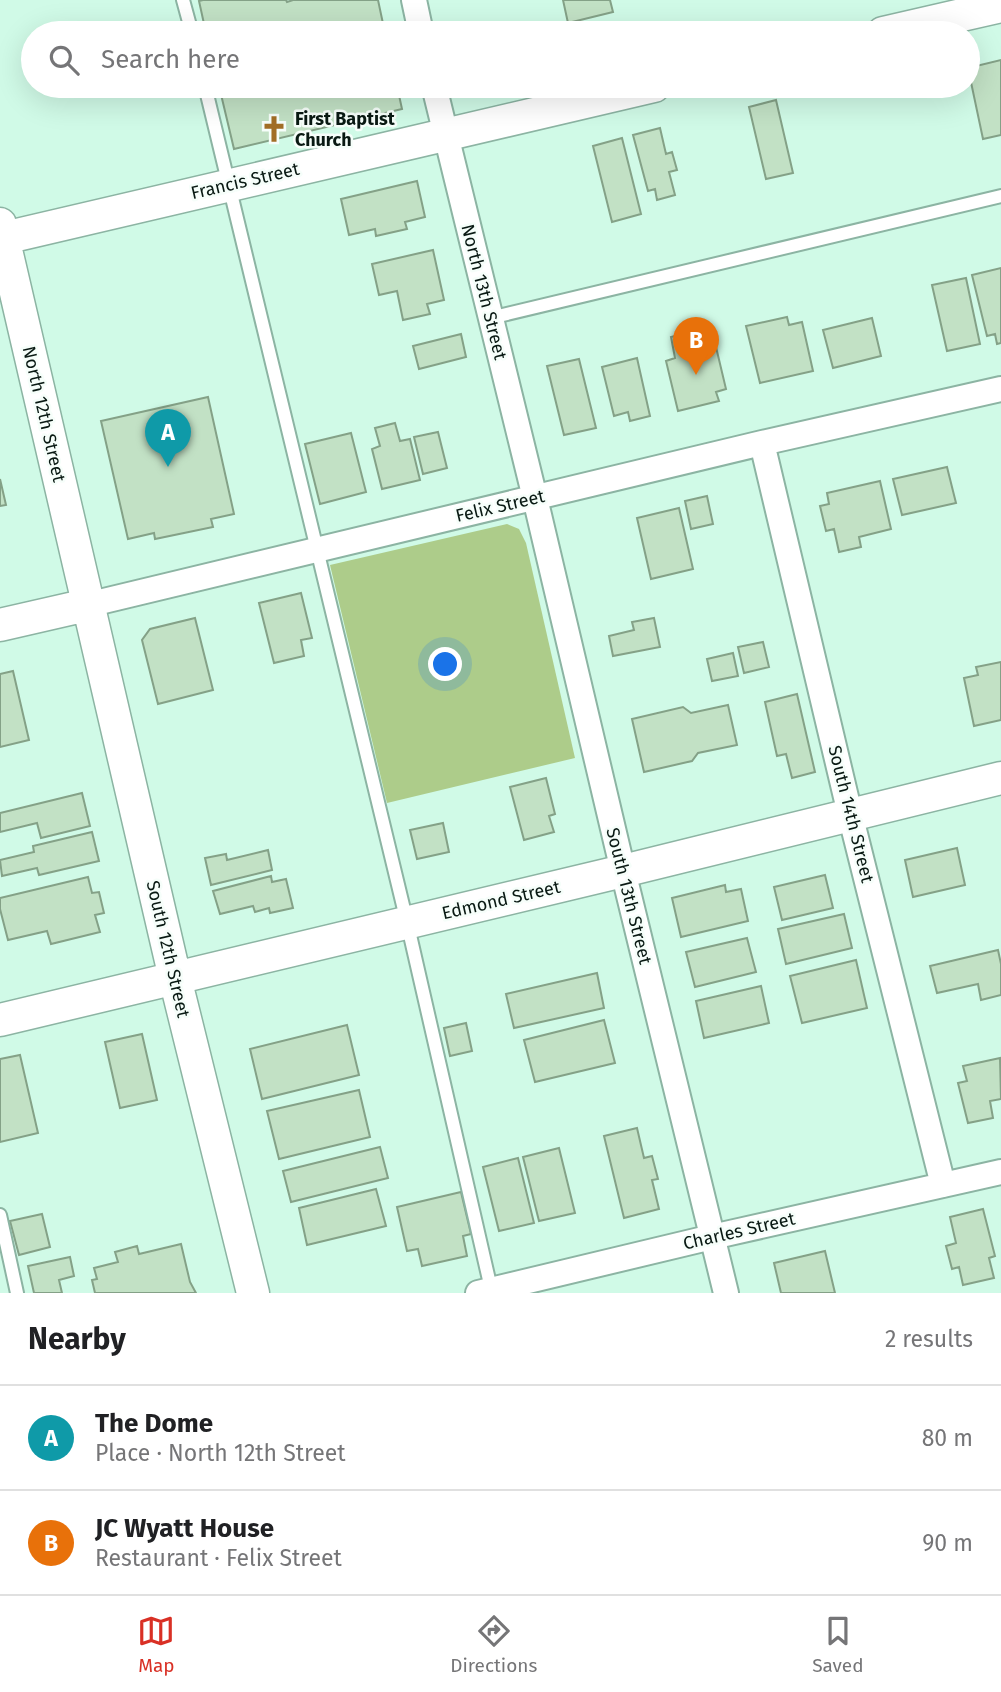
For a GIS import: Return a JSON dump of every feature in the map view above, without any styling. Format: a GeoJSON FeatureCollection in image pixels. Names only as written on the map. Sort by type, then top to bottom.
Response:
{"type":"FeatureCollection","features":[{"type":"Feature","properties":{"kind":"street"},"geometry":{"type":"LineString","coordinates":[[414,0],[418,21]]}},
{"type":"Feature","properties":{"kind":"street"},"geometry":{"type":"LineString","coordinates":[[935,21],[1001,6]]}},
{"type":"Feature","properties":{"kind":"street","name":"North 13th Street"},"geometry":{"type":"LineString","coordinates":[[437,98],[535,498]]}},
{"type":"Feature","properties":{"kind":"street","name":"Francis Street"},"geometry":{"type":"LineString","coordinates":[[1,234],[602,98]]}},
{"type":"Feature","properties":{"kind":"street","name":"North 12th Street"},"geometry":{"type":"LineString","coordinates":[[1,234],[87,605]]}},
{"type":"Feature","properties":{"kind":"street","name":"Felix Street"},"geometry":{"type":"LineString","coordinates":[[0,625],[762,443],[1001,389]]}},
{"type":"Feature","properties":{"kind":"street","name":"South 14th Street"},"geometry":{"type":"LineString","coordinates":[[762,443],[850,814],[943,1185]]}},
{"type":"Feature","properties":{"kind":"street","name":"South 13th Street"},"geometry":{"type":"LineString","coordinates":[[535,498],[726,1293]]}},
{"type":"Feature","properties":{"kind":"street","name":"South 12th Street"},"geometry":{"type":"LineString","coordinates":[[87,605],[253,1293]]}},
{"type":"Feature","properties":{"kind":"street","name":"Edmond Street"},"geometry":{"type":"LineString","coordinates":[[0,1020],[1001,778]]}},
{"type":"Feature","properties":{"kind":"street","name":"Charles Street"},"geometry":{"type":"LineString","coordinates":[[487,1292],[712,1237],[1001,1172]]}},
{"type":"Feature","properties":{"kind":"lane"},"geometry":{"type":"LineString","coordinates":[[183,0],[188,21]]}},
{"type":"Feature","properties":{"kind":"lane"},"geometry":{"type":"LineString","coordinates":[[208,98],[407,922],[487,1292]]}},
{"type":"Feature","properties":{"kind":"lane"},"geometry":{"type":"LineString","coordinates":[[490,318],[1001,196]]}},
{"type":"Feature","properties":{"kind":"lane"},"geometry":{"type":"LineString","coordinates":[[0,1215],[17,1293]]}},
{"type":"Feature","properties":{"kind":"green space"},"geometry":{"type":"Polygon","coordinates":[[[507,524],[519,529],[526,543],[575,758],[387,803],[330,565],[507,524]]]}},
{"type":"Feature","properties":{"kind":"building"},"geometry":{"type":"Polygon","coordinates":[[[378,0],[382,21],[203,21],[199,1],[378,0]]]}},
{"type":"Feature","properties":{"kind":"building"},"geometry":{"type":"Polygon","coordinates":[[[563,0],[610,0],[613,12],[568,21],[563,0]]]}},
{"type":"Feature","properties":{"kind":"building"},"geometry":{"type":"Polygon","coordinates":[[[1001,60],[1001,135],[983,139],[974,98],[980,98],[980,65],[1001,60]]]}},
{"type":"Feature","properties":{"kind":"building","name":"First Baptist Church"},"geometry":{"type":"Polygon","coordinates":[[[222,98],[400,98],[402,109],[234,149],[222,98]]]}},
{"type":"Feature","properties":{"kind":"building"},"geometry":{"type":"Polygon","coordinates":[[[776,100],[793,173],[766,179],[749,107],[776,100]]]}},
{"type":"Feature","properties":{"kind":"building"},"geometry":{"type":"Polygon","coordinates":[[[660,128],[666,154],[672,152],[677,170],[669,172],[675,195],[657,200],[655,189],[648,191],[633,135],[660,128]]]}},
{"type":"Feature","properties":{"kind":"building"},"geometry":{"type":"Polygon","coordinates":[[[622,138],[641,214],[612,222],[593,146],[622,138]]]}},
{"type":"Feature","properties":{"kind":"building"},"geometry":{"type":"Polygon","coordinates":[[[417,181],[425,217],[405,222],[407,229],[376,236],[375,229],[349,235],[341,199],[417,181]]]}},
{"type":"Feature","properties":{"kind":"building"},"geometry":{"type":"Polygon","coordinates":[[[433,250],[444,300],[427,304],[430,314],[403,320],[397,291],[379,295],[372,264],[433,250]]]}},
{"type":"Feature","properties":{"kind":"building"},"geometry":{"type":"Polygon","coordinates":[[[1001,268],[1001,343],[997,344],[995,334],[987,336],[972,275],[1001,268]]]}},
{"type":"Feature","properties":{"kind":"building"},"geometry":{"type":"Polygon","coordinates":[[[966,278],[980,344],[947,351],[932,285],[966,278]]]}},
{"type":"Feature","properties":{"kind":"building"},"geometry":{"type":"Polygon","coordinates":[[[787,317],[789,325],[802,322],[813,371],[760,383],[746,326],[787,317]]]}},
{"type":"Feature","properties":{"kind":"building"},"geometry":{"type":"Polygon","coordinates":[[[872,318],[881,356],[833,368],[823,330],[872,318]]]}},
{"type":"Feature","properties":{"kind":"building"},"geometry":{"type":"Polygon","coordinates":[[[703,329],[707,349],[716,347],[726,389],[716,392],[719,401],[678,411],[666,361],[675,358],[671,337],[703,329]]]}},
{"type":"Feature","properties":{"kind":"building"},"geometry":{"type":"Polygon","coordinates":[[[461,334],[466,357],[419,369],[413,346],[461,334]]]}},
{"type":"Feature","properties":{"kind":"building"},"geometry":{"type":"Polygon","coordinates":[[[637,358],[650,416],[630,421],[628,412],[614,416],[602,367],[637,358]]]}},
{"type":"Feature","properties":{"kind":"building"},"geometry":{"type":"Polygon","coordinates":[[[579,359],[596,428],[564,435],[547,366],[579,359]]]}},
{"type":"Feature","properties":{"kind":"building"},"geometry":{"type":"Polygon","coordinates":[[[208,397],[234,514],[211,519],[213,527],[155,539],[154,533],[128,539],[101,421],[208,397]]]}},
{"type":"Feature","properties":{"kind":"building"},"geometry":{"type":"Polygon","coordinates":[[[395,423],[400,441],[410,439],[420,480],[382,489],[372,449],[380,446],[375,428],[395,423]]]}},
{"type":"Feature","properties":{"kind":"building"},"geometry":{"type":"Polygon","coordinates":[[[438,432],[447,468],[423,474],[414,437],[438,432]]]}},
{"type":"Feature","properties":{"kind":"building"},"geometry":{"type":"Polygon","coordinates":[[[351,433],[366,492],[320,504],[305,444],[351,433]]]}},
{"type":"Feature","properties":{"kind":"building"},"geometry":{"type":"Polygon","coordinates":[[[947,467],[956,503],[902,515],[893,479],[947,467]]]}},
{"type":"Feature","properties":{"kind":"building"},"geometry":{"type":"Polygon","coordinates":[[[0,479],[6,505],[0,506],[0,479]]]}},
{"type":"Feature","properties":{"kind":"building"},"geometry":{"type":"Polygon","coordinates":[[[880,481],[891,529],[859,537],[861,547],[839,552],[834,529],[826,531],[820,506],[829,504],[827,493],[880,481]]]}},
{"type":"Feature","properties":{"kind":"building"},"geometry":{"type":"Polygon","coordinates":[[[707,496],[713,524],[691,529],[685,501],[707,496]]]}},
{"type":"Feature","properties":{"kind":"building"},"geometry":{"type":"Polygon","coordinates":[[[679,508],[693,569],[651,579],[637,518],[679,508]]]}},
{"type":"Feature","properties":{"kind":"building"},"geometry":{"type":"Polygon","coordinates":[[[301,593],[312,638],[301,640],[304,656],[274,663],[259,603],[301,593]]]}},
{"type":"Feature","properties":{"kind":"building"},"geometry":{"type":"Polygon","coordinates":[[[195,618],[213,690],[158,704],[142,640],[150,629],[195,618]]]}},
{"type":"Feature","properties":{"kind":"building"},"geometry":{"type":"Polygon","coordinates":[[[654,618],[660,647],[613,656],[609,636],[634,630],[632,622],[654,618]]]}},
{"type":"Feature","properties":{"kind":"building"},"geometry":{"type":"Polygon","coordinates":[[[763,642],[769,667],[744,673],[738,647],[763,642]]]}},
{"type":"Feature","properties":{"kind":"building"},"geometry":{"type":"Polygon","coordinates":[[[733,653],[738,676],[712,681],[707,659],[733,653]]]}},
{"type":"Feature","properties":{"kind":"building"},"geometry":{"type":"Polygon","coordinates":[[[1001,662],[1001,720],[974,726],[964,678],[978,675],[976,667],[1001,662]]]}},
{"type":"Feature","properties":{"kind":"building"},"geometry":{"type":"Polygon","coordinates":[[[13,671],[29,740],[0,747],[0,674],[13,671]]]}},
{"type":"Feature","properties":{"kind":"building"},"geometry":{"type":"Polygon","coordinates":[[[797,694],[815,772],[792,778],[786,754],[777,756],[765,702],[797,694]]]}},
{"type":"Feature","properties":{"kind":"building"},"geometry":{"type":"Polygon","coordinates":[[[728,705],[737,745],[698,753],[692,761],[644,772],[632,719],[683,707],[691,713],[728,705]]]}},
{"type":"Feature","properties":{"kind":"building"},"geometry":{"type":"Polygon","coordinates":[[[546,778],[555,814],[549,816],[554,832],[524,840],[510,787],[546,778]]]}},
{"type":"Feature","properties":{"kind":"building"},"geometry":{"type":"Polygon","coordinates":[[[82,793],[90,826],[41,838],[37,823],[0,832],[0,813],[82,793]]]}},
{"type":"Feature","properties":{"kind":"building"},"geometry":{"type":"Polygon","coordinates":[[[443,823],[449,852],[417,859],[410,830],[443,823]]]}},
{"type":"Feature","properties":{"kind":"building"},"geometry":{"type":"Polygon","coordinates":[[[92,832],[99,861],[39,875],[37,868],[2,876],[0,860],[34,852],[33,846],[92,832]]]}},
{"type":"Feature","properties":{"kind":"building"},"geometry":{"type":"Polygon","coordinates":[[[957,848],[965,885],[913,897],[905,860],[957,848]]]}},
{"type":"Feature","properties":{"kind":"building"},"geometry":{"type":"Polygon","coordinates":[[[268,850],[272,870],[211,885],[205,858],[226,854],[227,860],[268,850]]]}},
{"type":"Feature","properties":{"kind":"building"},"geometry":{"type":"Polygon","coordinates":[[[825,875],[833,908],[782,920],[774,887],[825,875]]]}},
{"type":"Feature","properties":{"kind":"building"},"geometry":{"type":"Polygon","coordinates":[[[271,876],[272,882],[286,879],[293,908],[270,913],[269,908],[255,912],[253,906],[220,914],[213,891],[271,876]]]}},
{"type":"Feature","properties":{"kind":"building"},"geometry":{"type":"Polygon","coordinates":[[[88,877],[92,893],[99,892],[104,913],[95,915],[100,932],[51,944],[47,931],[8,940],[0,898],[88,877]]]}},
{"type":"Feature","properties":{"kind":"building"},"geometry":{"type":"Polygon","coordinates":[[[725,885],[726,892],[741,889],[748,921],[681,937],[672,898],[725,885]]]}},
{"type":"Feature","properties":{"kind":"building"},"geometry":{"type":"Polygon","coordinates":[[[844,914],[852,948],[786,964],[778,929],[844,914]]]}},
{"type":"Feature","properties":{"kind":"building"},"geometry":{"type":"Polygon","coordinates":[[[747,938],[756,972],[695,987],[686,952],[747,938]]]}},
{"type":"Feature","properties":{"kind":"building"},"geometry":{"type":"Polygon","coordinates":[[[998,950],[1001,995],[981,1000],[978,984],[937,993],[930,966],[998,950]]]}},
{"type":"Feature","properties":{"kind":"building"},"geometry":{"type":"Polygon","coordinates":[[[856,960],[867,1008],[802,1023],[790,976],[856,960]]]}},
{"type":"Feature","properties":{"kind":"building"},"geometry":{"type":"Polygon","coordinates":[[[597,973],[604,1008],[514,1028],[506,994],[597,973]]]}},
{"type":"Feature","properties":{"kind":"building"},"geometry":{"type":"Polygon","coordinates":[[[761,986],[769,1023],[704,1038],[696,1001],[761,986]]]}},
{"type":"Feature","properties":{"kind":"building"},"geometry":{"type":"Polygon","coordinates":[[[604,1020],[615,1063],[535,1082],[524,1040],[604,1020]]]}},
{"type":"Feature","properties":{"kind":"building"},"geometry":{"type":"Polygon","coordinates":[[[466,1023],[472,1051],[450,1056],[444,1028],[466,1023]]]}},
{"type":"Feature","properties":{"kind":"building"},"geometry":{"type":"Polygon","coordinates":[[[347,1025],[359,1075],[262,1099],[250,1049],[347,1025]]]}},
{"type":"Feature","properties":{"kind":"building"},"geometry":{"type":"Polygon","coordinates":[[[142,1034],[157,1100],[120,1108],[105,1042],[142,1034]]]}},
{"type":"Feature","properties":{"kind":"building"},"geometry":{"type":"Polygon","coordinates":[[[20,1055],[38,1133],[0,1142],[0,1059],[20,1055]]]}},
{"type":"Feature","properties":{"kind":"building"},"geometry":{"type":"Polygon","coordinates":[[[1000,1058],[1001,1099],[990,1101],[993,1118],[968,1123],[958,1083],[967,1081],[963,1066],[1000,1058]]]}},
{"type":"Feature","properties":{"kind":"building"},"geometry":{"type":"Polygon","coordinates":[[[359,1090],[370,1137],[279,1159],[267,1111],[359,1090]]]}},
{"type":"Feature","properties":{"kind":"building"},"geometry":{"type":"Polygon","coordinates":[[[637,1128],[644,1158],[652,1156],[658,1179],[652,1180],[659,1209],[624,1218],[604,1136],[637,1128]]]}},
{"type":"Feature","properties":{"kind":"building"},"geometry":{"type":"Polygon","coordinates":[[[380,1147],[388,1178],[291,1202],[283,1171],[380,1147]]]}},
{"type":"Feature","properties":{"kind":"building"},"geometry":{"type":"Polygon","coordinates":[[[559,1148],[575,1213],[539,1221],[523,1157],[559,1148]]]}},
{"type":"Feature","properties":{"kind":"building"},"geometry":{"type":"Polygon","coordinates":[[[518,1158],[534,1223],[499,1231],[483,1167],[518,1158]]]}},
{"type":"Feature","properties":{"kind":"building"},"geometry":{"type":"Polygon","coordinates":[[[376,1189],[386,1226],[307,1245],[299,1208],[376,1189]]]}},
{"type":"Feature","properties":{"kind":"building"},"geometry":{"type":"Polygon","coordinates":[[[461,1192],[471,1234],[463,1236],[467,1256],[422,1266],[418,1249],[407,1251],[397,1207],[461,1192]]]}},
{"type":"Feature","properties":{"kind":"building"},"geometry":{"type":"Polygon","coordinates":[[[983,1209],[995,1256],[989,1258],[994,1278],[963,1285],[959,1267],[952,1269],[946,1246],[956,1243],[950,1217],[983,1209]]]}},
{"type":"Feature","properties":{"kind":"building"},"geometry":{"type":"Polygon","coordinates":[[[42,1214],[50,1247],[19,1255],[10,1221],[42,1214]]]}},
{"type":"Feature","properties":{"kind":"building"},"geometry":{"type":"Polygon","coordinates":[[[181,1244],[190,1282],[196,1293],[95,1293],[92,1280],[97,1279],[94,1268],[118,1262],[115,1252],[137,1246],[139,1254],[181,1244]]]}},
{"type":"Feature","properties":{"kind":"building"},"geometry":{"type":"Polygon","coordinates":[[[825,1251],[835,1293],[781,1293],[774,1263],[825,1251]]]}},
{"type":"Feature","properties":{"kind":"building"},"geometry":{"type":"Polygon","coordinates":[[[70,1257],[74,1276],[59,1280],[62,1293],[34,1293],[28,1266],[70,1257]]]}},
{"type":"Feature","properties":{"kind":"place","name":"First Baptist Church"},"geometry":{"type":"Point","coordinates":[274,129]}},
{"type":"Feature","properties":{"kind":"place","name":"JC Wyatt House"},"geometry":{"type":"Point","coordinates":[696,375]}},
{"type":"Feature","properties":{"kind":"place","name":"The Dome"},"geometry":{"type":"Point","coordinates":[168,467]}}]}
